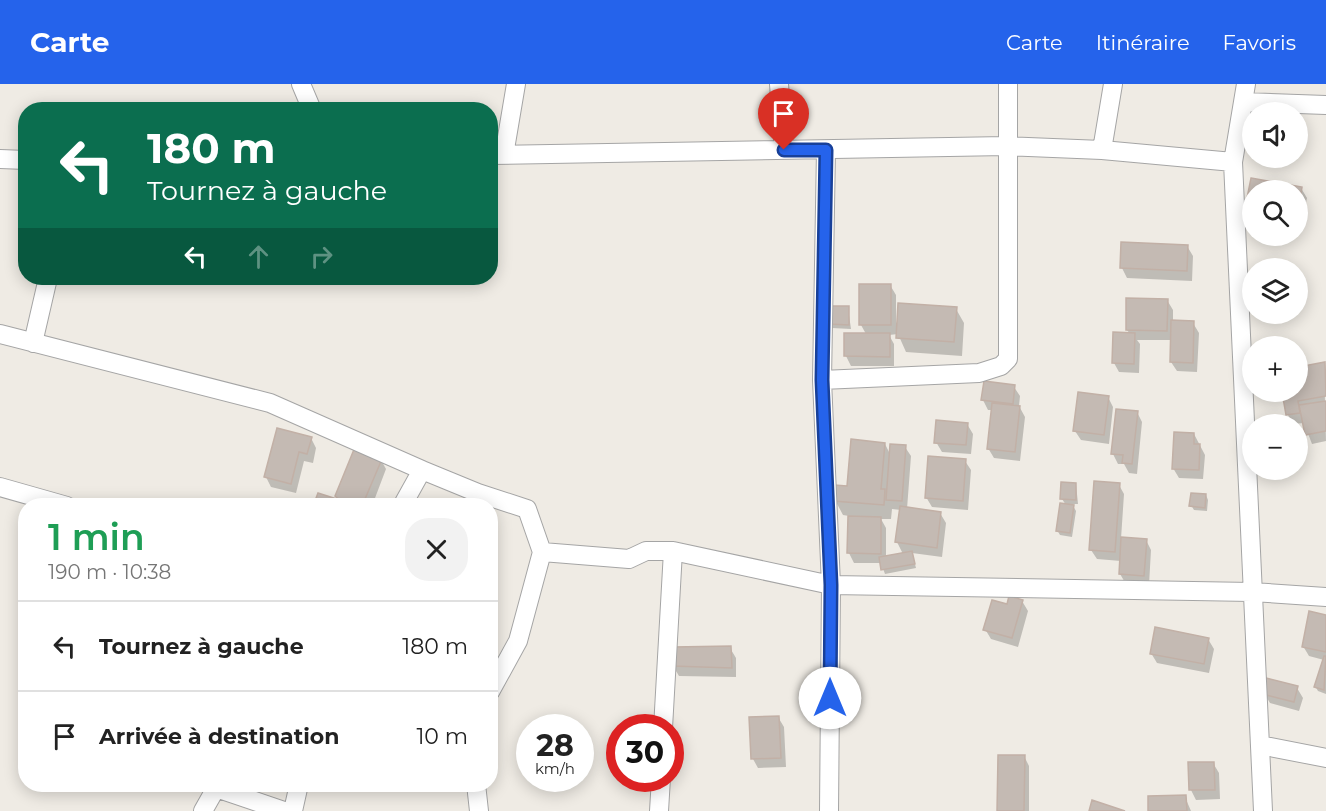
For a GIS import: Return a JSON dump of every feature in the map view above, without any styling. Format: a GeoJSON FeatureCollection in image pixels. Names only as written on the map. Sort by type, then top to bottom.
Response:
{"type":"FeatureCollection","features":[{"type":"Feature","properties":{"kind":"street"},"geometry":{"type":"LineString","coordinates":[[301,84],[309,102]]}},
{"type":"Feature","properties":{"kind":"street"},"geometry":{"type":"LineString","coordinates":[[498,151],[516,84]]}},
{"type":"Feature","properties":{"kind":"street"},"geometry":{"type":"LineString","coordinates":[[779,84],[784,150]]}},
{"type":"Feature","properties":{"kind":"street"},"geometry":{"type":"LineString","coordinates":[[822,380],[979,373],[1001,366],[1008,359],[1006,146],[1008,84]]}},
{"type":"Feature","properties":{"kind":"street"},"geometry":{"type":"LineString","coordinates":[[1102,150],[1113,84]]}},
{"type":"Feature","properties":{"kind":"street"},"geometry":{"type":"LineString","coordinates":[[1263,811],[1233,162],[1244,93],[1326,105]]}},
{"type":"Feature","properties":{"kind":"street"},"geometry":{"type":"LineString","coordinates":[[498,155],[1006,146],[1102,150],[1233,162]]}},
{"type":"Feature","properties":{"kind":"street"},"geometry":{"type":"LineString","coordinates":[[826,150],[822,380],[831,585],[829,811]]}},
{"type":"Feature","properties":{"kind":"street"},"geometry":{"type":"LineString","coordinates":[[0,159],[18,160]]}},
{"type":"Feature","properties":{"kind":"street"},"geometry":{"type":"LineString","coordinates":[[33,343],[46,285]]}},
{"type":"Feature","properties":{"kind":"street"},"geometry":{"type":"LineString","coordinates":[[0,334],[270,403],[422,470],[493,498]]}},
{"type":"Feature","properties":{"kind":"street"},"geometry":{"type":"LineString","coordinates":[[406,498],[422,470]]}},
{"type":"Feature","properties":{"kind":"street"},"geometry":{"type":"LineString","coordinates":[[0,487],[39,498]]}},
{"type":"Feature","properties":{"kind":"street"},"geometry":{"type":"LineString","coordinates":[[498,500],[527,509],[542,552],[518,641],[498,677]]}},
{"type":"Feature","properties":{"kind":"street"},"geometry":{"type":"LineString","coordinates":[[542,552],[628,559],[646,551],[673,551],[831,585],[1252,592],[1326,597]]}},
{"type":"Feature","properties":{"kind":"street"},"geometry":{"type":"LineString","coordinates":[[664,714],[673,551]]}},
{"type":"Feature","properties":{"kind":"street"},"geometry":{"type":"LineString","coordinates":[[1260,745],[1326,758]]}},
{"type":"Feature","properties":{"kind":"street"},"geometry":{"type":"LineString","coordinates":[[203,811],[214,792]]}},
{"type":"Feature","properties":{"kind":"street"},"geometry":{"type":"LineString","coordinates":[[228,792],[284,811]]}},
{"type":"Feature","properties":{"kind":"street"},"geometry":{"type":"LineString","coordinates":[[293,811],[297,792]]}},
{"type":"Feature","properties":{"kind":"street"},"geometry":{"type":"LineString","coordinates":[[477,792],[479,811]]}},
{"type":"Feature","properties":{"kind":"street"},"geometry":{"type":"LineString","coordinates":[[659,811],[660,792]]}},
{"type":"Feature","properties":{"kind":"building"},"geometry":{"type":"Polygon","coordinates":[[[1121,242],[1188,245],[1187,271],[1120,268],[1121,242]]]}},
{"type":"Feature","properties":{"kind":"building"},"geometry":{"type":"Polygon","coordinates":[[[859,284],[891,284],[891,325],[859,325],[859,284]]]}},
{"type":"Feature","properties":{"kind":"building"},"geometry":{"type":"Polygon","coordinates":[[[1126,298],[1168,299],[1167,331],[1126,330],[1126,298]]]}},
{"type":"Feature","properties":{"kind":"building"},"geometry":{"type":"Polygon","coordinates":[[[898,303],[957,307],[954,342],[896,338],[898,303]]]}},
{"type":"Feature","properties":{"kind":"building"},"geometry":{"type":"Polygon","coordinates":[[[828,306],[849,306],[849,325],[828,324],[828,306]]]}},
{"type":"Feature","properties":{"kind":"building"},"geometry":{"type":"Polygon","coordinates":[[[1171,320],[1194,321],[1193,363],[1170,362],[1171,320]]]}},
{"type":"Feature","properties":{"kind":"building"},"geometry":{"type":"Polygon","coordinates":[[[1113,332],[1135,333],[1134,364],[1112,363],[1113,332]]]}},
{"type":"Feature","properties":{"kind":"building"},"geometry":{"type":"Polygon","coordinates":[[[844,333],[890,333],[890,357],[844,356],[844,333]]]}},
{"type":"Feature","properties":{"kind":"building"},"geometry":{"type":"Polygon","coordinates":[[[1325,362],[1326,396],[1308,399],[1308,365],[1325,362]]]}},
{"type":"Feature","properties":{"kind":"building"},"geometry":{"type":"Polygon","coordinates":[[[984,381],[1015,385],[1013,404],[981,400],[984,381]]]}},
{"type":"Feature","properties":{"kind":"building"},"geometry":{"type":"Polygon","coordinates":[[[1078,392],[1109,396],[1104,435],[1073,431],[1078,392]]]}},
{"type":"Feature","properties":{"kind":"building"},"geometry":{"type":"Polygon","coordinates":[[[1326,401],[1326,431],[1308,434],[1308,414],[1301,414],[1299,405],[1326,401]]]}},
{"type":"Feature","properties":{"kind":"building"},"geometry":{"type":"Polygon","coordinates":[[[1284,402],[1298,402],[1300,413],[1286,414],[1284,402]]]}},
{"type":"Feature","properties":{"kind":"building"},"geometry":{"type":"Polygon","coordinates":[[[992,403],[1020,406],[1015,452],[987,449],[992,403]]]}},
{"type":"Feature","properties":{"kind":"building"},"geometry":{"type":"Polygon","coordinates":[[[1116,409],[1138,411],[1132,464],[1122,463],[1123,455],[1111,454],[1116,409]]]}},
{"type":"Feature","properties":{"kind":"building"},"geometry":{"type":"Polygon","coordinates":[[[936,420],[968,423],[966,445],[934,443],[936,420]]]}},
{"type":"Feature","properties":{"kind":"building"},"geometry":{"type":"Polygon","coordinates":[[[277,428],[312,437],[307,454],[299,452],[291,484],[264,477],[277,428]]]}},
{"type":"Feature","properties":{"kind":"building"},"geometry":{"type":"Polygon","coordinates":[[[1174,432],[1194,433],[1194,444],[1200,444],[1199,470],[1172,469],[1174,432]]]}},
{"type":"Feature","properties":{"kind":"building"},"geometry":{"type":"Polygon","coordinates":[[[851,439],[885,443],[881,489],[885,489],[884,505],[833,501],[835,485],[847,486],[851,439]]]}},
{"type":"Feature","properties":{"kind":"building"},"geometry":{"type":"Polygon","coordinates":[[[890,444],[906,445],[902,501],[886,500],[890,444]]]}},
{"type":"Feature","properties":{"kind":"building"},"geometry":{"type":"Polygon","coordinates":[[[355,447],[382,459],[365,498],[338,498],[335,496],[355,447]]]}},
{"type":"Feature","properties":{"kind":"building"},"geometry":{"type":"Polygon","coordinates":[[[928,456],[966,459],[963,501],[925,498],[928,456]]]}},
{"type":"Feature","properties":{"kind":"building"},"geometry":{"type":"Polygon","coordinates":[[[1094,481],[1120,483],[1115,552],[1089,550],[1094,481]]]}},
{"type":"Feature","properties":{"kind":"building"},"geometry":{"type":"Polygon","coordinates":[[[1061,482],[1076,483],[1076,500],[1060,499],[1061,482]]]}},
{"type":"Feature","properties":{"kind":"building"},"geometry":{"type":"Polygon","coordinates":[[[318,493],[334,498],[316,498],[318,493]]]}},
{"type":"Feature","properties":{"kind":"building"},"geometry":{"type":"Polygon","coordinates":[[[1191,493],[1206,494],[1205,508],[1189,506],[1191,493]]]}},
{"type":"Feature","properties":{"kind":"building"},"geometry":{"type":"Polygon","coordinates":[[[1060,503],[1074,505],[1070,533],[1056,531],[1060,503]]]}},
{"type":"Feature","properties":{"kind":"building"},"geometry":{"type":"Polygon","coordinates":[[[900,506],[941,512],[937,548],[895,542],[900,506]]]}},
{"type":"Feature","properties":{"kind":"building"},"geometry":{"type":"Polygon","coordinates":[[[848,516],[881,517],[881,554],[847,553],[848,516]]]}},
{"type":"Feature","properties":{"kind":"building"},"geometry":{"type":"Polygon","coordinates":[[[1121,537],[1147,539],[1144,576],[1119,574],[1121,537]]]}},
{"type":"Feature","properties":{"kind":"building"},"geometry":{"type":"Polygon","coordinates":[[[912,551],[915,564],[881,570],[879,557],[912,551]]]}},
{"type":"Feature","properties":{"kind":"building"},"geometry":{"type":"Polygon","coordinates":[[[1009,596],[1023,600],[1012,638],[983,630],[992,600],[1007,604],[1009,596]]]}},
{"type":"Feature","properties":{"kind":"building"},"geometry":{"type":"Polygon","coordinates":[[[1309,611],[1326,615],[1326,652],[1302,647],[1309,611]]]}},
{"type":"Feature","properties":{"kind":"building"},"geometry":{"type":"Polygon","coordinates":[[[1155,627],[1209,638],[1204,664],[1150,654],[1155,627]]]}},
{"type":"Feature","properties":{"kind":"building"},"geometry":{"type":"Polygon","coordinates":[[[731,646],[732,668],[672,666],[673,647],[731,646]]]}},
{"type":"Feature","properties":{"kind":"building"},"geometry":{"type":"Polygon","coordinates":[[[1324,656],[1326,656],[1324,690],[1314,687],[1324,656]]]}},
{"type":"Feature","properties":{"kind":"building"},"geometry":{"type":"Polygon","coordinates":[[[1266,678],[1298,686],[1294,702],[1262,694],[1266,678]]]}},
{"type":"Feature","properties":{"kind":"building"},"geometry":{"type":"Polygon","coordinates":[[[779,716],[781,758],[751,759],[749,717],[779,716]]]}},
{"type":"Feature","properties":{"kind":"building"},"geometry":{"type":"Polygon","coordinates":[[[998,755],[1025,755],[1024,811],[997,811],[998,755]]]}},
{"type":"Feature","properties":{"kind":"building"},"geometry":{"type":"Polygon","coordinates":[[[1188,762],[1214,762],[1215,790],[1189,790],[1188,762]]]}},
{"type":"Feature","properties":{"kind":"building"},"geometry":{"type":"Polygon","coordinates":[[[1186,795],[1187,811],[1148,811],[1148,796],[1186,795]]]}},
{"type":"Feature","properties":{"kind":"building"},"geometry":{"type":"Polygon","coordinates":[[[1092,800],[1125,811],[1089,811],[1092,800]]]}},
{"type":"Feature","properties":{"kind":"route"},"geometry":{"type":"LineString","coordinates":[[784,150],[826,150],[822,380],[831,585],[830,698]]}}]}
